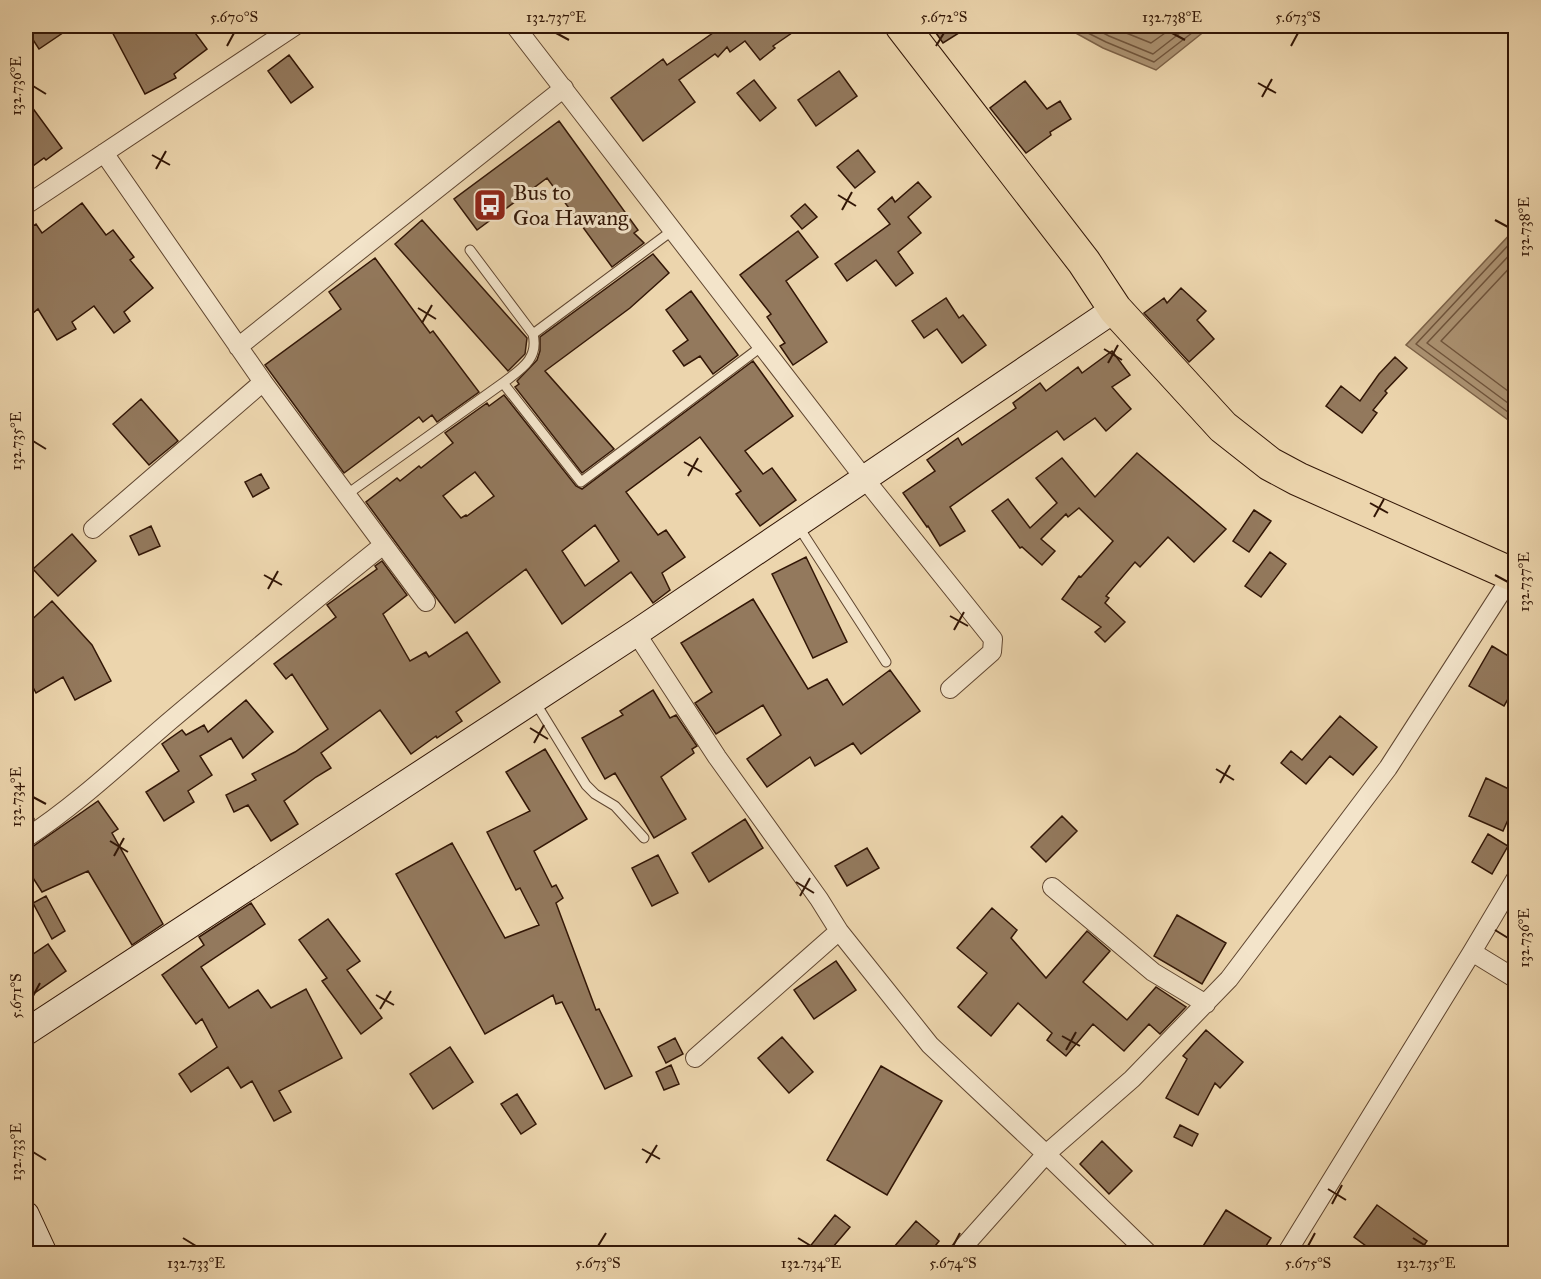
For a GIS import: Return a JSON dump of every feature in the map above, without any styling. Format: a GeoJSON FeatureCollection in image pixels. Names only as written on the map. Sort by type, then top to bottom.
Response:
{"type":"FeatureCollection","features":[{"type":"Feature","properties":{"kind":"highway"},"geometry":{"type":"LineString","coordinates":[[902,26],[1084,262],[1115,309],[1201,405],[1243,445],[1270,464],[1298,479],[1514,575]]}},
{"type":"Feature","properties":{"kind":"main road"},"geometry":{"type":"LineString","coordinates":[[26,1032],[636,633],[1115,309]]}},
{"type":"Feature","properties":{"kind":"main road"},"geometry":{"type":"LineString","coordinates":[[26,1215],[44,1254]]}},
{"type":"Feature","properties":{"kind":"street"},"geometry":{"type":"LineString","coordinates":[[26,205],[295,26]]}},
{"type":"Feature","properties":{"kind":"street"},"geometry":{"type":"LineString","coordinates":[[515,26],[864,478],[993,639],[992,652],[950,689]]}},
{"type":"Feature","properties":{"kind":"street"},"geometry":{"type":"LineString","coordinates":[[238,347],[564,88]]}},
{"type":"Feature","properties":{"kind":"street"},"geometry":{"type":"LineString","coordinates":[[104,153],[263,382],[382,546],[426,602]]}},
{"type":"Feature","properties":{"kind":"street"},"geometry":{"type":"LineString","coordinates":[[93,529],[263,382]]}},
{"type":"Feature","properties":{"kind":"street"},"geometry":{"type":"LineString","coordinates":[[26,838],[97,783],[382,546]]}},
{"type":"Feature","properties":{"kind":"street"},"geometry":{"type":"LineString","coordinates":[[957,1254],[1046,1154],[1132,1079],[1229,979],[1388,768],[1514,575]]}},
{"type":"Feature","properties":{"kind":"street"},"geometry":{"type":"LineString","coordinates":[[636,633],[717,757],[819,899],[839,931],[930,1045],[1149,1254]]}},
{"type":"Feature","properties":{"kind":"street"},"geometry":{"type":"LineString","coordinates":[[1286,1254],[1515,878]]}},
{"type":"Feature","properties":{"kind":"street"},"geometry":{"type":"LineString","coordinates":[[1052,887],[1153,972],[1206,1004]]}},
{"type":"Feature","properties":{"kind":"street"},"geometry":{"type":"LineString","coordinates":[[695,1058],[839,931]]}},
{"type":"Feature","properties":{"kind":"street"},"geometry":{"type":"LineString","coordinates":[[1472,952],[1515,979]]}},
{"type":"Feature","properties":{"kind":"lane"},"geometry":{"type":"LineString","coordinates":[[533,334],[673,230]]}},
{"type":"Feature","properties":{"kind":"lane"},"geometry":{"type":"LineString","coordinates":[[346,495],[503,383],[524,366],[532,356],[536,345],[533,334],[470,250]]}},
{"type":"Feature","properties":{"kind":"lane"},"geometry":{"type":"LineString","coordinates":[[503,383],[581,482],[762,346]]}},
{"type":"Feature","properties":{"kind":"lane"},"geometry":{"type":"LineString","coordinates":[[796,524],[886,662]]}},
{"type":"Feature","properties":{"kind":"lane"},"geometry":{"type":"LineString","coordinates":[[534,700],[586,785],[595,794],[615,806],[644,838]]}},
{"type":"Feature","properties":{"kind":"water"},"geometry":{"type":"Polygon","coordinates":[[[1063,26],[1211,26],[1156,70],[1103,48],[1063,26]]]}},
{"type":"Feature","properties":{"kind":"water"},"geometry":{"type":"Polygon","coordinates":[[[1515,229],[1515,425],[1406,345],[1515,229]]]}},
{"type":"Feature","properties":{"kind":"building"},"geometry":{"type":"Polygon","coordinates":[[[26,26],[73,26],[39,49],[26,26]]]}},
{"type":"Feature","properties":{"kind":"building"},"geometry":{"type":"Polygon","coordinates":[[[109,26],[190,26],[207,49],[174,74],[176,78],[145,94],[109,26]]]}},
{"type":"Feature","properties":{"kind":"building"},"geometry":{"type":"Polygon","coordinates":[[[723,26],[802,26],[773,46],[775,48],[760,60],[745,41],[730,52],[727,47],[718,57],[715,54],[679,80],[695,102],[643,141],[611,98],[663,59],[667,65],[723,26]]]}},
{"type":"Feature","properties":{"kind":"building"},"geometry":{"type":"Polygon","coordinates":[[[931,26],[970,26],[943,43],[931,26]]]}},
{"type":"Feature","properties":{"kind":"building"},"geometry":{"type":"Polygon","coordinates":[[[289,55],[313,87],[291,103],[268,71],[289,55]]]}},
{"type":"Feature","properties":{"kind":"building"},"geometry":{"type":"Polygon","coordinates":[[[839,71],[857,96],[816,126],[798,100],[839,71]]]}},
{"type":"Feature","properties":{"kind":"building"},"geometry":{"type":"Polygon","coordinates":[[[754,80],[776,108],[760,121],[737,93],[754,80]]]}},
{"type":"Feature","properties":{"kind":"building"},"geometry":{"type":"Polygon","coordinates":[[[1025,81],[1047,109],[1060,101],[1071,119],[1050,132],[1051,135],[1026,153],[990,108],[1025,81]]]}},
{"type":"Feature","properties":{"kind":"building"},"geometry":{"type":"Polygon","coordinates":[[[26,99],[62,148],[26,171],[26,99]]]}},
{"type":"Feature","properties":{"kind":"building"},"geometry":{"type":"Polygon","coordinates":[[[559,121],[638,230],[634,233],[644,243],[612,267],[547,178],[477,230],[454,199],[559,121]]]}},
{"type":"Feature","properties":{"kind":"building"},"geometry":{"type":"Polygon","coordinates":[[[858,150],[875,172],[855,188],[837,167],[858,150]]]}},
{"type":"Feature","properties":{"kind":"building"},"geometry":{"type":"Polygon","coordinates":[[[918,182],[931,197],[908,217],[921,233],[898,252],[913,273],[896,286],[876,260],[847,281],[835,264],[890,224],[878,209],[892,197],[895,202],[918,182]]]}},
{"type":"Feature","properties":{"kind":"building"},"geometry":{"type":"Polygon","coordinates":[[[82,203],[106,235],[113,230],[134,257],[130,260],[153,288],[124,312],[130,321],[114,333],[94,306],[72,322],[76,329],[57,340],[38,309],[26,319],[26,231],[36,224],[42,233],[82,203]]]}},
{"type":"Feature","properties":{"kind":"building"},"geometry":{"type":"Polygon","coordinates":[[[805,204],[817,217],[802,229],[791,216],[805,204]]]}},
{"type":"Feature","properties":{"kind":"building"},"geometry":{"type":"Polygon","coordinates":[[[422,220],[527,338],[525,354],[508,371],[395,244],[422,220]]]}},
{"type":"Feature","properties":{"kind":"building"},"geometry":{"type":"Polygon","coordinates":[[[798,231],[818,257],[786,281],[827,342],[793,365],[780,346],[785,343],[767,317],[771,314],[740,275],[798,231]]]}},
{"type":"Feature","properties":{"kind":"building"},"geometry":{"type":"Polygon","coordinates":[[[653,254],[669,273],[630,308],[545,371],[614,449],[582,473],[515,387],[519,384],[517,381],[537,360],[540,351],[540,337],[653,254]]]}},
{"type":"Feature","properties":{"kind":"building"},"geometry":{"type":"Polygon","coordinates":[[[375,258],[430,333],[433,331],[479,392],[437,422],[432,415],[423,422],[419,417],[344,473],[265,365],[341,309],[329,292],[375,258]]]}},
{"type":"Feature","properties":{"kind":"building"},"geometry":{"type":"Polygon","coordinates":[[[1181,288],[1206,311],[1197,320],[1214,339],[1189,362],[1144,313],[1164,298],[1167,303],[1181,288]]]}},
{"type":"Feature","properties":{"kind":"building"},"geometry":{"type":"Polygon","coordinates":[[[691,291],[738,355],[713,374],[700,356],[684,366],[673,351],[688,340],[666,310],[691,291]]]}},
{"type":"Feature","properties":{"kind":"building"},"geometry":{"type":"Polygon","coordinates":[[[946,298],[959,318],[963,315],[986,345],[962,363],[937,329],[924,338],[912,321],[946,298]]]}},
{"type":"Feature","properties":{"kind":"building"},"geometry":{"type":"Polygon","coordinates":[[[1112,351],[1130,375],[1112,387],[1131,409],[1106,431],[1095,418],[1064,440],[1057,431],[950,507],[965,531],[940,546],[903,493],[935,471],[927,460],[958,438],[962,445],[1016,408],[1013,403],[1040,383],[1046,391],[1078,367],[1082,373],[1112,351]]]}},
{"type":"Feature","properties":{"kind":"building"},"geometry":{"type":"Polygon","coordinates":[[[1395,357],[1407,368],[1385,391],[1387,393],[1373,410],[1377,413],[1362,433],[1326,406],[1341,386],[1360,401],[1379,374],[1395,357]]]}},
{"type":"Feature","properties":{"kind":"building"},"geometry":{"type":"Polygon","coordinates":[[[753,361],[793,416],[745,451],[763,474],[772,468],[796,500],[760,526],[736,494],[741,491],[700,437],[626,492],[658,535],[666,530],[685,557],[662,573],[670,590],[653,603],[631,572],[562,624],[526,569],[455,623],[366,502],[397,478],[400,481],[419,466],[421,468],[453,443],[445,433],[487,403],[489,406],[504,395],[576,486],[582,489],[753,361]],[[475,472],[443,496],[461,518],[494,496],[475,472]],[[595,525],[562,551],[585,586],[619,561],[595,525]]]}},
{"type":"Feature","properties":{"kind":"building"},"geometry":{"type":"Polygon","coordinates":[[[141,399],[178,441],[149,465],[113,424],[141,399]]]}},
{"type":"Feature","properties":{"kind":"building"},"geometry":{"type":"Polygon","coordinates":[[[1137,453],[1226,529],[1194,562],[1168,537],[1140,567],[1135,562],[1106,596],[1109,598],[1105,603],[1125,622],[1105,642],[1095,632],[1101,627],[1062,599],[1079,576],[1081,577],[1113,541],[1079,508],[1068,517],[1066,514],[1041,539],[1055,551],[1042,565],[1022,547],[1020,548],[992,511],[1008,499],[1030,528],[1057,503],[1036,478],[1062,458],[1095,497],[1137,453]]]}},
{"type":"Feature","properties":{"kind":"building"},"geometry":{"type":"Polygon","coordinates":[[[261,474],[269,488],[253,497],[245,482],[261,474]]]}},
{"type":"Feature","properties":{"kind":"building"},"geometry":{"type":"Polygon","coordinates":[[[1254,510],[1271,521],[1249,552],[1233,541],[1254,510]]]}},
{"type":"Feature","properties":{"kind":"building"},"geometry":{"type":"Polygon","coordinates":[[[151,526],[160,546],[139,555],[130,536],[151,526]]]}},
{"type":"Feature","properties":{"kind":"building"},"geometry":{"type":"Polygon","coordinates":[[[72,534],[96,561],[58,596],[33,569],[72,534]]]}},
{"type":"Feature","properties":{"kind":"building"},"geometry":{"type":"Polygon","coordinates":[[[1270,552],[1286,564],[1261,597],[1245,586],[1270,552]]]}},
{"type":"Feature","properties":{"kind":"building"},"geometry":{"type":"Polygon","coordinates":[[[806,557],[847,642],[813,658],[772,574],[806,557]]]}},
{"type":"Feature","properties":{"kind":"building"},"geometry":{"type":"Polygon","coordinates":[[[382,561],[407,595],[383,614],[410,661],[426,652],[429,657],[467,632],[500,682],[456,712],[462,721],[411,754],[380,710],[321,753],[331,768],[284,801],[298,824],[271,841],[248,805],[234,812],[226,795],[256,780],[252,774],[295,752],[328,729],[292,674],[286,679],[274,664],[336,617],[327,605],[377,569],[375,566],[382,561]]]}},
{"type":"Feature","properties":{"kind":"building"},"geometry":{"type":"Polygon","coordinates":[[[753,599],[808,689],[827,679],[843,705],[890,670],[920,711],[861,754],[853,743],[815,766],[810,757],[767,787],[747,759],[781,735],[763,705],[716,734],[695,703],[712,692],[681,643],[753,599]]]}},
{"type":"Feature","properties":{"kind":"building"},"geometry":{"type":"Polygon","coordinates":[[[52,601],[92,645],[111,681],[75,700],[63,677],[36,693],[26,674],[26,625],[52,601]]]}},
{"type":"Feature","properties":{"kind":"building"},"geometry":{"type":"Polygon","coordinates":[[[1492,646],[1515,660],[1515,687],[1504,706],[1469,686],[1492,646]]]}},
{"type":"Feature","properties":{"kind":"building"},"geometry":{"type":"Polygon","coordinates":[[[653,690],[670,718],[676,715],[697,746],[692,749],[694,753],[661,777],[686,819],[654,838],[615,773],[605,779],[582,738],[623,715],[620,711],[653,690]]]}},
{"type":"Feature","properties":{"kind":"building"},"geometry":{"type":"Polygon","coordinates":[[[246,700],[273,732],[243,758],[231,738],[200,756],[212,775],[188,791],[194,802],[164,821],[146,792],[179,771],[162,744],[182,730],[186,735],[204,725],[208,732],[246,700]]]}},
{"type":"Feature","properties":{"kind":"building"},"geometry":{"type":"Polygon","coordinates":[[[1340,716],[1377,747],[1353,775],[1330,756],[1306,784],[1281,763],[1291,751],[1302,760],[1340,716]]]}},
{"type":"Feature","properties":{"kind":"building"},"geometry":{"type":"Polygon","coordinates":[[[545,749],[587,819],[534,851],[552,887],[556,885],[563,898],[556,903],[596,1010],[599,1009],[632,1076],[605,1089],[562,1002],[556,1004],[553,995],[485,1034],[396,874],[452,843],[505,938],[539,925],[520,888],[516,890],[487,832],[530,811],[506,772],[545,749]]]}},
{"type":"Feature","properties":{"kind":"building"},"geometry":{"type":"Polygon","coordinates":[[[1486,778],[1515,792],[1515,804],[1503,831],[1469,816],[1486,778]]]}},
{"type":"Feature","properties":{"kind":"building"},"geometry":{"type":"Polygon","coordinates":[[[98,801],[118,829],[112,833],[163,924],[132,945],[88,871],[42,892],[26,867],[26,849],[98,801]]]}},
{"type":"Feature","properties":{"kind":"building"},"geometry":{"type":"Polygon","coordinates":[[[26,803],[34,819],[26,825],[26,803]]]}},
{"type":"Feature","properties":{"kind":"building"},"geometry":{"type":"Polygon","coordinates":[[[1062,816],[1077,831],[1046,862],[1031,847],[1062,816]]]}},
{"type":"Feature","properties":{"kind":"building"},"geometry":{"type":"Polygon","coordinates":[[[745,819],[763,848],[709,882],[692,853],[745,819]]]}},
{"type":"Feature","properties":{"kind":"building"},"geometry":{"type":"Polygon","coordinates":[[[1488,834],[1508,846],[1492,874],[1472,862],[1488,834]]]}},
{"type":"Feature","properties":{"kind":"building"},"geometry":{"type":"Polygon","coordinates":[[[867,848],[879,868],[847,886],[835,866],[867,848]]]}},
{"type":"Feature","properties":{"kind":"building"},"geometry":{"type":"Polygon","coordinates":[[[658,855],[678,893],[652,906],[632,868],[658,855]]]}},
{"type":"Feature","properties":{"kind":"building"},"geometry":{"type":"Polygon","coordinates":[[[46,896],[65,931],[52,939],[33,903],[46,896]]]}},
{"type":"Feature","properties":{"kind":"building"},"geometry":{"type":"Polygon","coordinates":[[[251,903],[265,924],[201,967],[229,1008],[258,990],[271,1008],[306,989],[342,1058],[279,1091],[291,1112],[274,1121],[252,1081],[241,1088],[228,1067],[191,1092],[179,1074],[217,1047],[202,1019],[196,1024],[162,975],[204,945],[199,937],[251,903]]]}},
{"type":"Feature","properties":{"kind":"building"},"geometry":{"type":"Polygon","coordinates":[[[992,908],[1017,930],[1011,938],[1046,978],[1087,931],[1110,951],[1083,982],[1127,1020],[1156,987],[1186,1007],[1160,1034],[1149,1024],[1124,1051],[1093,1024],[1066,1056],[1047,1040],[1052,1033],[1018,1003],[991,1036],[958,1007],[987,973],[957,948],[992,908]]]}},
{"type":"Feature","properties":{"kind":"building"},"geometry":{"type":"Polygon","coordinates":[[[1177,915],[1226,943],[1202,984],[1154,956],[1177,915]]]}},
{"type":"Feature","properties":{"kind":"building"},"geometry":{"type":"Polygon","coordinates":[[[328,919],[360,961],[347,970],[382,1018],[361,1034],[322,981],[327,978],[299,940],[328,919]]]}},
{"type":"Feature","properties":{"kind":"building"},"geometry":{"type":"Polygon","coordinates":[[[48,944],[66,971],[26,999],[26,959],[48,944]]]}},
{"type":"Feature","properties":{"kind":"building"},"geometry":{"type":"Polygon","coordinates":[[[836,961],[856,990],[814,1019],[794,990],[836,961]]]}},
{"type":"Feature","properties":{"kind":"building"},"geometry":{"type":"Polygon","coordinates":[[[1206,1030],[1243,1062],[1220,1088],[1215,1083],[1198,1115],[1166,1098],[1187,1059],[1183,1056],[1206,1030]]]}},
{"type":"Feature","properties":{"kind":"building"},"geometry":{"type":"Polygon","coordinates":[[[782,1037],[813,1072],[789,1093],[758,1058],[782,1037]]]}},
{"type":"Feature","properties":{"kind":"building"},"geometry":{"type":"Polygon","coordinates":[[[675,1038],[683,1054],[666,1063],[658,1047],[675,1038]]]}},
{"type":"Feature","properties":{"kind":"building"},"geometry":{"type":"Polygon","coordinates":[[[450,1047],[473,1082],[433,1109],[410,1074],[450,1047]]]}},
{"type":"Feature","properties":{"kind":"building"},"geometry":{"type":"Polygon","coordinates":[[[671,1065],[679,1084],[664,1090],[656,1072],[671,1065]]]}},
{"type":"Feature","properties":{"kind":"building"},"geometry":{"type":"Polygon","coordinates":[[[881,1066],[942,1101],[887,1195],[827,1160],[881,1066]]]}},
{"type":"Feature","properties":{"kind":"building"},"geometry":{"type":"Polygon","coordinates":[[[517,1094],[536,1124],[521,1134],[501,1104],[517,1094]]]}},
{"type":"Feature","properties":{"kind":"building"},"geometry":{"type":"Polygon","coordinates":[[[1180,1125],[1198,1134],[1192,1146],[1174,1137],[1180,1125]]]}},
{"type":"Feature","properties":{"kind":"building"},"geometry":{"type":"Polygon","coordinates":[[[1102,1141],[1132,1171],[1109,1194],[1080,1164],[1102,1141]]]}},
{"type":"Feature","properties":{"kind":"building"},"geometry":{"type":"Polygon","coordinates":[[[1377,1205],[1427,1241],[1418,1254],[1377,1254],[1354,1237],[1377,1205]]]}},
{"type":"Feature","properties":{"kind":"building"},"geometry":{"type":"Polygon","coordinates":[[[1226,1210],[1271,1238],[1261,1254],[1198,1254],[1226,1210]]]}},
{"type":"Feature","properties":{"kind":"building"},"geometry":{"type":"Polygon","coordinates":[[[835,1215],[850,1227],[827,1254],[804,1254],[835,1215]]]}},
{"type":"Feature","properties":{"kind":"building"},"geometry":{"type":"Polygon","coordinates":[[[916,1221],[939,1241],[929,1254],[888,1254],[916,1221]]]}},
{"type":"Feature","properties":{"kind":"place","name":"Bus to Goa Hawang"},"geometry":{"type":"Point","coordinates":[490,205]}}]}
